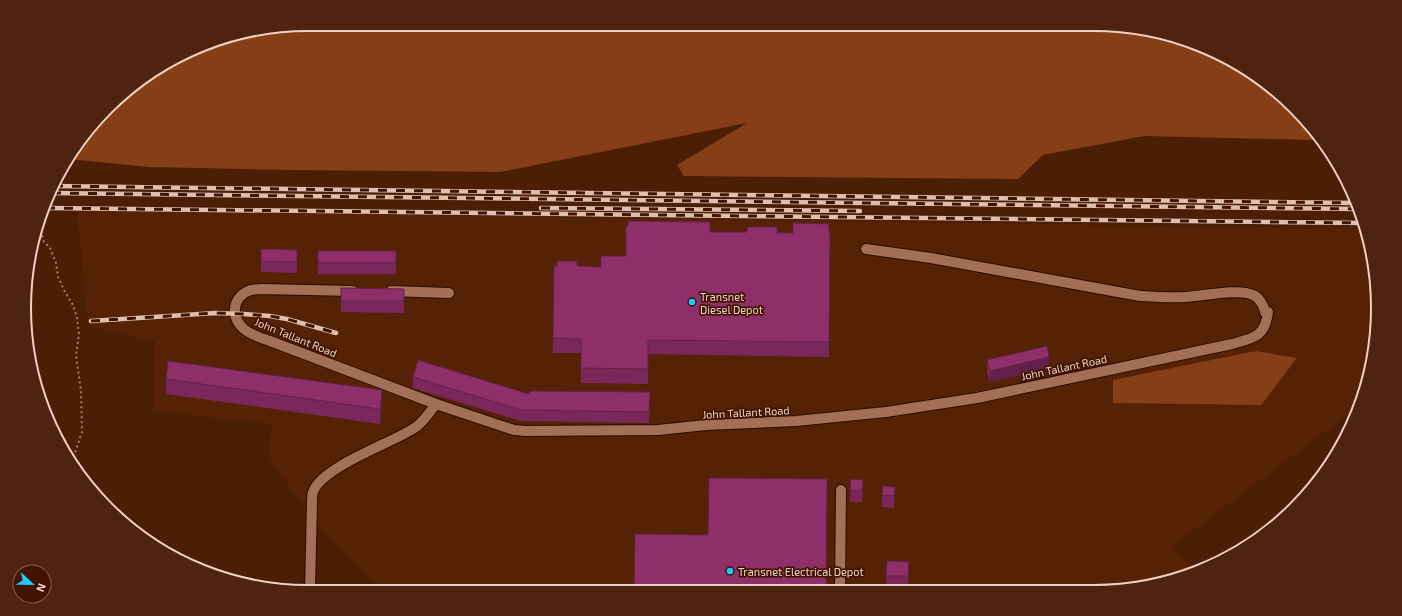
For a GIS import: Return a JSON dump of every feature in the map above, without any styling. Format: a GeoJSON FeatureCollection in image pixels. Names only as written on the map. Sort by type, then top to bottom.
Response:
{"type":"FeatureCollection","features":[{"type":"Feature","properties":{"kind":"lane","name":"John Tallant Road"},"geometry":{"type":"LineString","coordinates":[[359,291],[251,290],[238,298],[234,314],[240,325],[246,331],[257,336],[436,404],[514,430],[537,432],[658,430],[706,425],[796,421],[886,412],[977,398],[1216,347],[1252,338],[1262,331],[1267,322],[1268,312],[1265,312],[1264,306],[1254,295],[1245,293],[1166,298],[1140,296],[939,259],[866,249]]}},
{"type":"Feature","properties":{"kind":"lane"},"geometry":{"type":"LineString","coordinates":[[383,291],[450,292]]}},
{"type":"Feature","properties":{"kind":"lane"},"geometry":{"type":"LineString","coordinates":[[310,585],[313,492],[321,482],[336,470],[417,426],[425,419],[436,404]]}},
{"type":"Feature","properties":{"kind":"lane"},"geometry":{"type":"LineString","coordinates":[[840,585],[841,490]]}},
{"type":"Feature","properties":{"kind":"path"},"geometry":{"type":"LineString","coordinates":[[41,233],[44,242],[50,248],[56,263],[58,277],[73,305],[77,318],[79,334],[76,355],[81,391],[82,432],[74,456]]}},
{"type":"Feature","properties":{"kind":"shaded area"},"geometry":{"type":"Polygon","coordinates":[[[308,31],[1094,31],[1130,33],[1166,40],[1200,52],[1232,68],[1263,88],[1277,100],[1290,112],[1315,140],[1144,136],[1043,155],[1018,179],[684,176],[677,165],[747,123],[500,172],[150,167],[74,160],[88,139],[112,112],[139,88],[169,68],[202,52],[236,40],[272,33],[308,31]]]}},
{"type":"Feature","properties":{"kind":"shaded area"},"geometry":{"type":"Polygon","coordinates":[[[77,210],[1359,229],[1369,272],[1371,308],[1369,344],[1366,362],[1362,380],[1351,412],[1173,546],[1189,568],[1166,576],[1148,580],[1130,583],[1094,585],[376,585],[325,534],[270,460],[271,424],[153,411],[155,341],[88,326],[77,210]]]}},
{"type":"Feature","properties":{"kind":"shaded area"},"geometry":{"type":"Polygon","coordinates":[[[1256,351],[1297,358],[1261,405],[1113,403],[1113,380],[1256,351]]]}},
{"type":"Feature","properties":{"kind":"building","name":"Transnet Diesel Depot"},"geometry":{"type":"Polygon","coordinates":[[[628,221],[710,222],[710,232],[747,232],[747,227],[777,227],[777,233],[793,233],[793,223],[829,224],[829,342],[648,340],[648,369],[581,368],[581,339],[553,338],[554,266],[557,266],[557,261],[577,261],[577,266],[601,267],[601,256],[626,256],[626,226],[628,226],[628,221]]]}},
{"type":"Feature","properties":{"kind":"building"},"geometry":{"type":"Polygon","coordinates":[[[261,249],[297,250],[297,262],[261,261],[261,249]]]}},
{"type":"Feature","properties":{"kind":"building"},"geometry":{"type":"Polygon","coordinates":[[[318,251],[396,251],[396,263],[318,263],[318,251]]]}},
{"type":"Feature","properties":{"kind":"building"},"geometry":{"type":"Polygon","coordinates":[[[341,288],[404,289],[404,301],[341,301],[341,288]]]}},
{"type":"Feature","properties":{"kind":"building"},"geometry":{"type":"Polygon","coordinates":[[[1047,346],[1049,357],[990,371],[987,360],[1047,346]]]}},
{"type":"Feature","properties":{"kind":"building"},"geometry":{"type":"Polygon","coordinates":[[[418,360],[529,394],[530,391],[650,392],[649,412],[521,410],[413,377],[418,360]]]}},
{"type":"Feature","properties":{"kind":"building"},"geometry":{"type":"Polygon","coordinates":[[[168,361],[382,390],[380,409],[166,379],[168,361]]]}},
{"type":"Feature","properties":{"kind":"building"},"geometry":{"type":"Polygon","coordinates":[[[709,478],[827,479],[826,585],[634,585],[635,534],[708,535],[709,478]]]}},
{"type":"Feature","properties":{"kind":"building"},"geometry":{"type":"Polygon","coordinates":[[[851,479],[863,480],[862,491],[850,490],[851,479]]]}},
{"type":"Feature","properties":{"kind":"building"},"geometry":{"type":"Polygon","coordinates":[[[883,486],[895,487],[894,496],[882,495],[883,486]]]}},
{"type":"Feature","properties":{"kind":"building"},"geometry":{"type":"Polygon","coordinates":[[[887,561],[909,562],[908,576],[886,576],[887,561]]]}},
{"type":"Feature","properties":{"kind":"railway"},"geometry":{"type":"LineString","coordinates":[[59,186],[1350,203]]}},
{"type":"Feature","properties":{"kind":"railway"},"geometry":{"type":"LineString","coordinates":[[56,193],[1352,209]]}},
{"type":"Feature","properties":{"kind":"railway"},"geometry":{"type":"LineString","coordinates":[[50,208],[1357,223]]}},
{"type":"Feature","properties":{"kind":"railway"},"geometry":{"type":"LineString","coordinates":[[541,208],[860,211]]}},
{"type":"Feature","properties":{"kind":"railway"},"geometry":{"type":"LineString","coordinates":[[91,321],[216,313],[244,314],[287,319],[336,333]]}},
{"type":"Feature","properties":{"kind":"place","name":"Transnet Diesel Depot"},"geometry":{"type":"Point","coordinates":[692,302]}},
{"type":"Feature","properties":{"kind":"place","name":"Transnet Electrical Depot"},"geometry":{"type":"Point","coordinates":[730,571]}}]}
